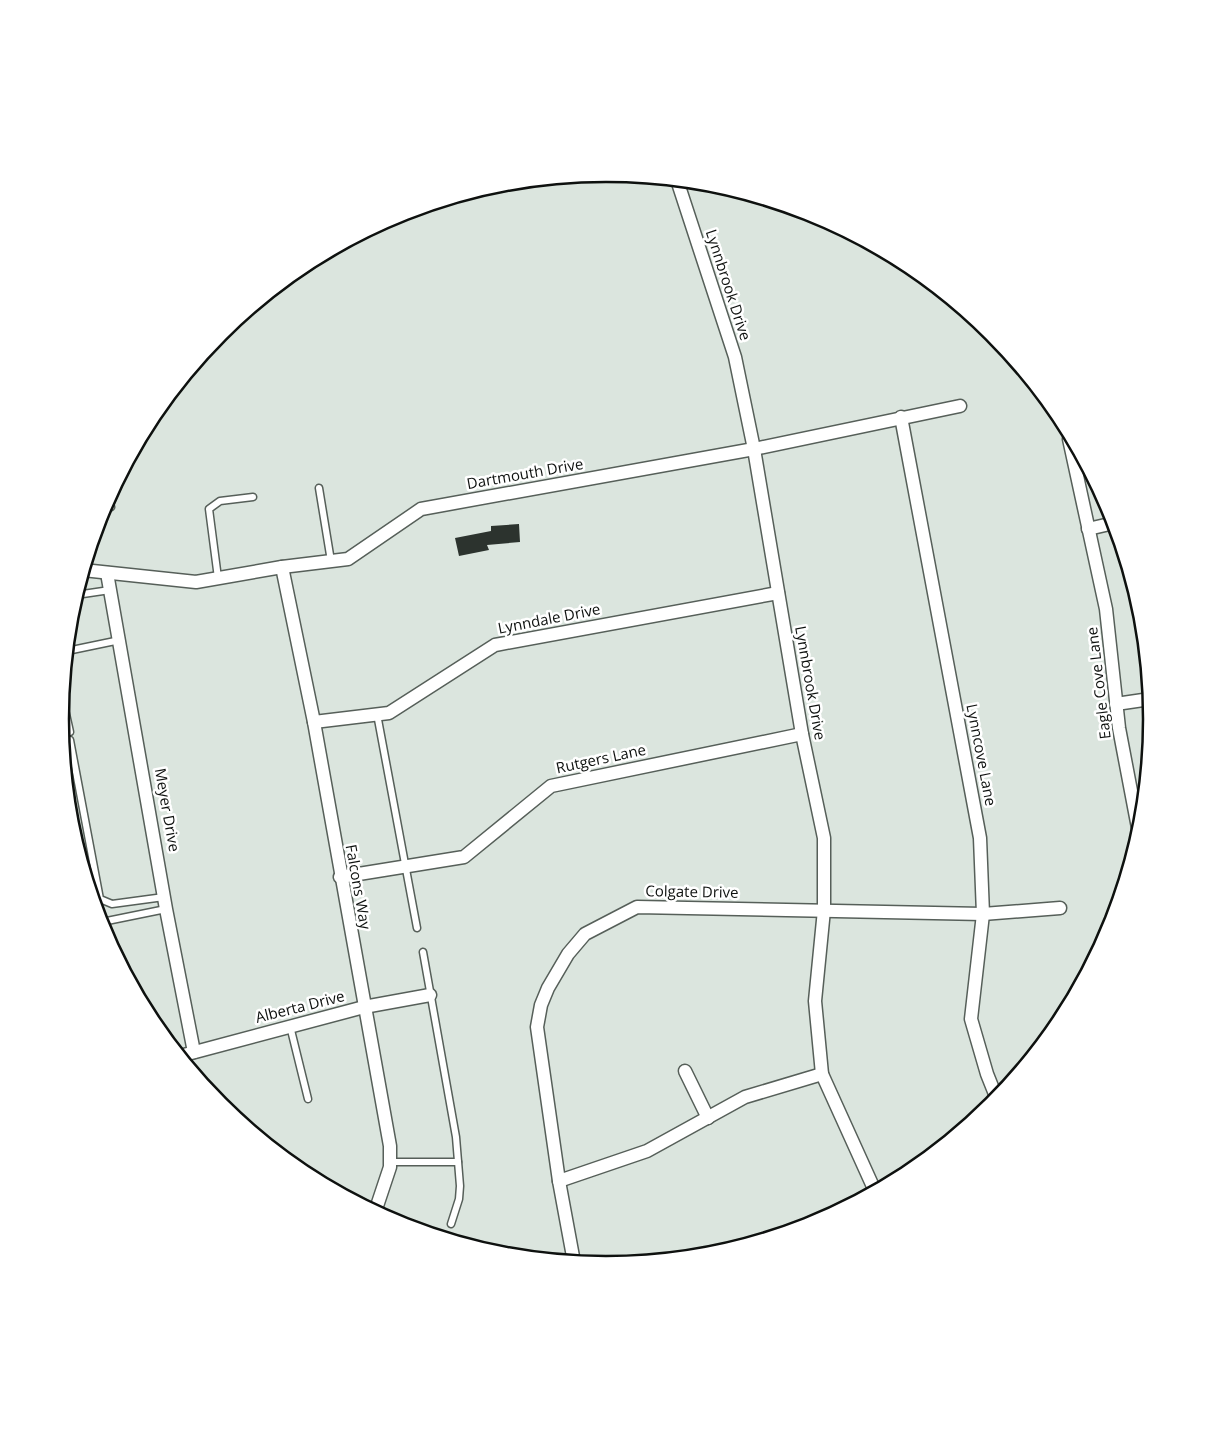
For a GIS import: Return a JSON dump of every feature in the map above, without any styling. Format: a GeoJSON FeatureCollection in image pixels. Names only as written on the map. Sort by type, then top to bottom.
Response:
{"type":"FeatureCollection","features":[{"type":"Feature","properties":{"kind":"street","name":"Lynnbrook Drive"},"geometry":{"type":"LineString","coordinates":[[678,186],[735,357],[754,449],[802,734],[824,838],[824,910],[815,1001],[822,1074],[872,1185]]}},
{"type":"Feature","properties":{"kind":"street","name":"Dartmouth Drive"},"geometry":{"type":"LineString","coordinates":[[90,571],[196,582],[282,567],[348,560],[421,509],[754,449],[960,406]]}},
{"type":"Feature","properties":{"kind":"street","name":"Lynncove Lane"},"geometry":{"type":"LineString","coordinates":[[901,417],[980,838],[983,914],[971,1019],[986,1074],[993,1091]]}},
{"type":"Feature","properties":{"kind":"street","name":"Eagle Cove Lane"},"geometry":{"type":"LineString","coordinates":[[1072,451],[1106,609],[1116,704],[1135,811]]}},
{"type":"Feature","properties":{"kind":"street"},"geometry":{"type":"LineString","coordinates":[[1088,529],[1107,525]]}},
{"type":"Feature","properties":{"kind":"street","name":"Falcons Way"},"geometry":{"type":"LineString","coordinates":[[282,567],[314,722],[340,878],[390,1146],[390,1162],[377,1205]]}},
{"type":"Feature","properties":{"kind":"street","name":"Meyer Drive"},"geometry":{"type":"LineString","coordinates":[[107,573],[194,1052]]}},
{"type":"Feature","properties":{"kind":"street","name":"Lynndale Drive"},"geometry":{"type":"LineString","coordinates":[[314,722],[389,713],[495,644],[778,593]]}},
{"type":"Feature","properties":{"kind":"street"},"geometry":{"type":"LineString","coordinates":[[1116,704],[1142,700]]}},
{"type":"Feature","properties":{"kind":"street","name":"Rutgers Lane"},"geometry":{"type":"LineString","coordinates":[[340,878],[464,858],[551,786],[802,734]]}},
{"type":"Feature","properties":{"kind":"street","name":"Colgate Drive"},"geometry":{"type":"LineString","coordinates":[[573,1255],[559,1181],[537,1027],[541,1006],[548,988],[568,954],[585,934],[637,907],[983,914],[1060,908]]}},
{"type":"Feature","properties":{"kind":"street","name":"Alberta Drive"},"geometry":{"type":"LineString","coordinates":[[187,1054],[364,1007],[430,995]]}},
{"type":"Feature","properties":{"kind":"street"},"geometry":{"type":"LineString","coordinates":[[685,1070],[708,1118]]}},
{"type":"Feature","properties":{"kind":"street"},"geometry":{"type":"LineString","coordinates":[[559,1181],[647,1151],[745,1097],[822,1074]]}},
{"type":"Feature","properties":{"kind":"lane"},"geometry":{"type":"LineString","coordinates":[[319,488],[331,562]]}},
{"type":"Feature","properties":{"kind":"lane"},"geometry":{"type":"LineString","coordinates":[[218,578],[209,509],[220,500],[252,497]]}},
{"type":"Feature","properties":{"kind":"lane"},"geometry":{"type":"LineString","coordinates":[[84,594],[110,590]]}},
{"type":"Feature","properties":{"kind":"lane"},"geometry":{"type":"LineString","coordinates":[[73,651],[120,640]]}},
{"type":"Feature","properties":{"kind":"lane"},"geometry":{"type":"LineString","coordinates":[[377,714],[417,928]]}},
{"type":"Feature","properties":{"kind":"lane"},"geometry":{"type":"LineString","coordinates":[[70,740],[100,898],[112,904],[166,903]]}},
{"type":"Feature","properties":{"kind":"lane"},"geometry":{"type":"LineString","coordinates":[[108,920],[166,903]]}},
{"type":"Feature","properties":{"kind":"lane"},"geometry":{"type":"LineString","coordinates":[[423,952],[456,1138],[459,1200],[451,1224]]}},
{"type":"Feature","properties":{"kind":"lane"},"geometry":{"type":"LineString","coordinates":[[290,1026],[308,1099]]}},
{"type":"Feature","properties":{"kind":"lane"},"geometry":{"type":"LineString","coordinates":[[390,1162],[458,1162]]}},
{"type":"Feature","properties":{"kind":"building"},"geometry":{"type":"Polygon","coordinates":[[[519,524],[520,542],[487,545],[489,550],[459,556],[455,538],[491,531],[491,526],[519,524]]]}}]}
